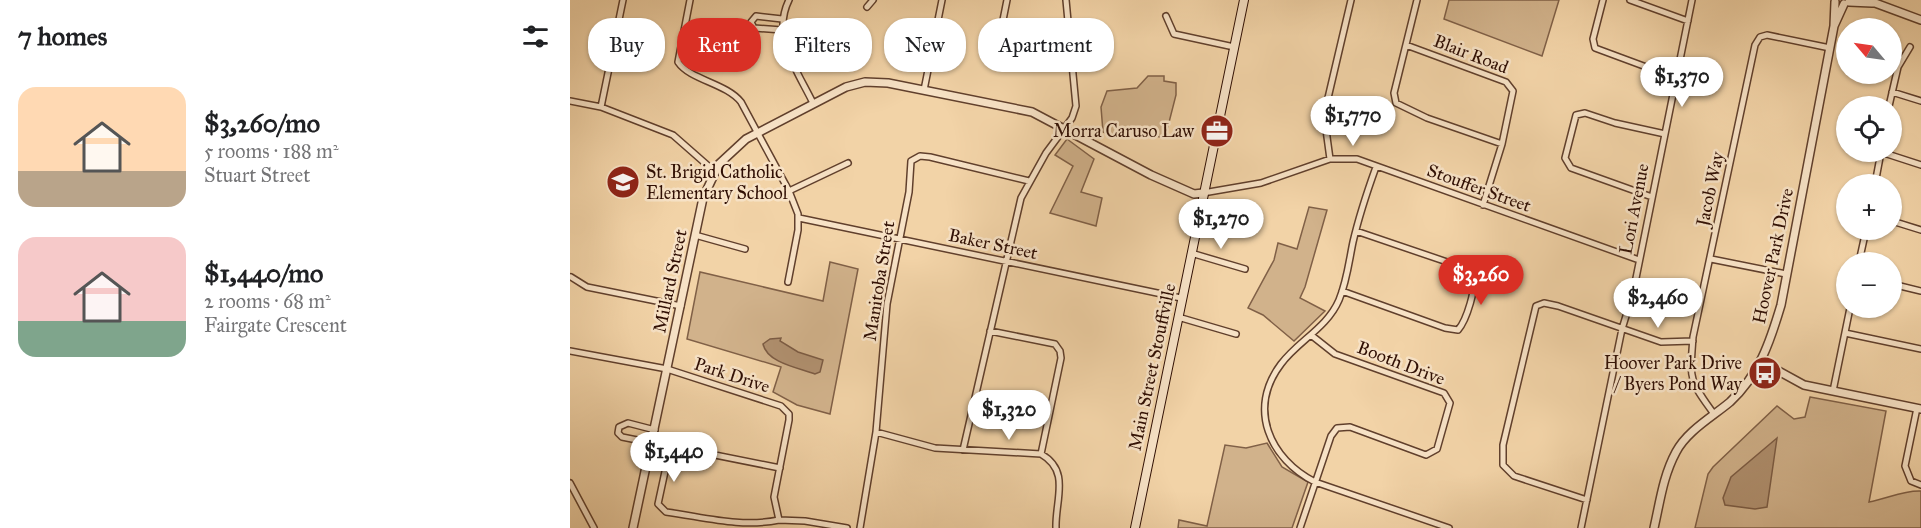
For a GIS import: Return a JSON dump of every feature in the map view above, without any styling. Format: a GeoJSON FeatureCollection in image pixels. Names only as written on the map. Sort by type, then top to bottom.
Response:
{"type":"FeatureCollection","features":[{"type":"Feature","properties":{"kind":"main road","name":"Main Street Stouffville"},"geometry":{"type":"LineString","coordinates":[[1135,528],[1244,0]]}},
{"type":"Feature","properties":{"kind":"street"},"geometry":{"type":"LineString","coordinates":[[600,107],[623,0]]}},
{"type":"Feature","properties":{"kind":"street"},"geometry":{"type":"LineString","coordinates":[[690,0],[678,62],[681,66],[737,97],[789,191],[799,218],[788,282]]}},
{"type":"Feature","properties":{"kind":"street"},"geometry":{"type":"LineString","coordinates":[[782,18],[789,0]]}},
{"type":"Feature","properties":{"kind":"street"},"geometry":{"type":"LineString","coordinates":[[867,7],[873,0]]}},
{"type":"Feature","properties":{"kind":"street"},"geometry":{"type":"LineString","coordinates":[[924,90],[942,0]]}},
{"type":"Feature","properties":{"kind":"street"},"geometry":{"type":"LineString","coordinates":[[1003,18],[1007,0]]}},
{"type":"Feature","properties":{"kind":"street"},"geometry":{"type":"LineString","coordinates":[[963,450],[1018,208],[1029,181],[1064,130],[1076,106],[1066,0]]}},
{"type":"Feature","properties":{"kind":"street"},"geometry":{"type":"LineString","coordinates":[[1330,159],[1324,115],[1351,0]]}},
{"type":"Feature","properties":{"kind":"street"},"geometry":{"type":"LineString","coordinates":[[1417,0],[1394,93],[1395,104],[1427,118],[1502,144]]}},
{"type":"Feature","properties":{"kind":"street"},"geometry":{"type":"LineString","coordinates":[[1603,0],[1593,39],[1595,48],[1676,78]]}},
{"type":"Feature","properties":{"kind":"street"},"geometry":{"type":"LineString","coordinates":[[1630,0],[1688,21]]}},
{"type":"Feature","properties":{"kind":"street","name":"Lori Avenue"},"geometry":{"type":"LineString","coordinates":[[1581,528],[1692,0]]}},
{"type":"Feature","properties":{"kind":"street"},"geometry":{"type":"LineString","coordinates":[[1834,1],[1869,2],[1921,20]]}},
{"type":"Feature","properties":{"kind":"street","name":"Hoover Park Drive"},"geometry":{"type":"LineString","coordinates":[[1654,528],[1667,471],[1677,451],[1731,400],[1762,362],[1781,305],[1834,26],[1834,1]]}},
{"type":"Feature","properties":{"kind":"street","name":"Hoover Park Drive"},"geometry":{"type":"LineString","coordinates":[[1834,26],[1848,2]]}},
{"type":"Feature","properties":{"kind":"street"},"geometry":{"type":"LineString","coordinates":[[773,18],[756,16],[751,22],[754,28],[773,29]]}},
{"type":"Feature","properties":{"kind":"street"},"geometry":{"type":"LineString","coordinates":[[1166,16],[1174,34],[1234,47]]}},
{"type":"Feature","properties":{"kind":"street","name":"Jacob Way"},"geometry":{"type":"LineString","coordinates":[[1714,414],[1690,376],[1693,341],[1756,40],[1763,35],[1772,35],[1830,48]]}},
{"type":"Feature","properties":{"kind":"street","name":"Blair Road"},"geometry":{"type":"LineString","coordinates":[[1406,45],[1501,79],[1510,86],[1513,97],[1502,144],[1483,205]]}},
{"type":"Feature","properties":{"kind":"street"},"geometry":{"type":"LineString","coordinates":[[1891,96],[1898,67],[1910,47]]}},
{"type":"Feature","properties":{"kind":"street"},"geometry":{"type":"LineString","coordinates":[[798,72],[813,102]]}},
{"type":"Feature","properties":{"kind":"street","name":"Millard Street"},"geometry":{"type":"LineString","coordinates":[[633,528],[703,198],[714,171],[735,147],[813,102],[846,87],[865,82],[888,83],[1032,112],[1064,130]]}},
{"type":"Feature","properties":{"kind":"street"},"geometry":{"type":"LineString","coordinates":[[1892,92],[1921,101]]}},
{"type":"Feature","properties":{"kind":"street"},"geometry":{"type":"LineString","coordinates":[[570,100],[600,107],[673,135],[714,171]]}},
{"type":"Feature","properties":{"kind":"street"},"geometry":{"type":"LineString","coordinates":[[1652,197],[1571,168],[1565,158],[1569,138],[1576,115],[1584,113],[1615,123],[1665,134]]}},
{"type":"Feature","properties":{"kind":"street","name":"Stouffer Street"},"geometry":{"type":"LineString","coordinates":[[1064,130],[1151,175],[1194,194],[1261,183],[1330,159],[1357,159],[1639,260]]}},
{"type":"Feature","properties":{"kind":"street","name":"Manitoba Street"},"geometry":{"type":"LineString","coordinates":[[860,528],[876,432],[887,304],[909,192],[913,159],[920,156],[930,157],[1029,181]]}},
{"type":"Feature","properties":{"kind":"street"},"geometry":{"type":"LineString","coordinates":[[1902,159],[1921,165]]}},
{"type":"Feature","properties":{"kind":"street"},"geometry":{"type":"LineString","coordinates":[[789,191],[835,167],[848,163]]}},
{"type":"Feature","properties":{"kind":"street"},"geometry":{"type":"LineString","coordinates":[[1376,167],[1365,194],[1342,291],[1328,318],[1276,370],[1266,394],[1265,412],[1274,447],[1283,460],[1315,482],[1449,528]]}},
{"type":"Feature","properties":{"kind":"street","name":"Baker Street"},"geometry":{"type":"LineString","coordinates":[[799,218],[1181,298]]}},
{"type":"Feature","properties":{"kind":"street"},"geometry":{"type":"LineString","coordinates":[[1902,224],[1921,230]]}},
{"type":"Feature","properties":{"kind":"street"},"geometry":{"type":"LineString","coordinates":[[1342,291],[1444,328],[1458,330],[1467,315],[1474,288],[1474,277],[1470,272],[1456,265],[1356,231]]}},
{"type":"Feature","properties":{"kind":"street"},"geometry":{"type":"LineString","coordinates":[[695,235],[746,249]]}},
{"type":"Feature","properties":{"kind":"street"},"geometry":{"type":"LineString","coordinates":[[1191,254],[1245,269]]}},
{"type":"Feature","properties":{"kind":"street"},"geometry":{"type":"LineString","coordinates":[[1711,259],[1786,274]]}},
{"type":"Feature","properties":{"kind":"street"},"geometry":{"type":"LineString","coordinates":[[571,277],[587,287],[681,306]]}},
{"type":"Feature","properties":{"kind":"street"},"geometry":{"type":"LineString","coordinates":[[1902,286],[1921,291]]}},
{"type":"Feature","properties":{"kind":"street"},"geometry":{"type":"LineString","coordinates":[[1587,500],[1508,472],[1502,459],[1503,445],[1536,306],[1544,303],[1558,306],[1661,342],[1693,341]]}},
{"type":"Feature","properties":{"kind":"street"},"geometry":{"type":"LineString","coordinates":[[1178,317],[1236,334]]}},
{"type":"Feature","properties":{"kind":"street"},"geometry":{"type":"LineString","coordinates":[[1833,391],[1848,318]]}},
{"type":"Feature","properties":{"kind":"street"},"geometry":{"type":"LineString","coordinates":[[990,331],[1055,344],[1060,351],[1061,358],[1041,454]]}},
{"type":"Feature","properties":{"kind":"street"},"geometry":{"type":"LineString","coordinates":[[1845,333],[1921,349]]}},
{"type":"Feature","properties":{"kind":"street","name":"Booth Drive"},"geometry":{"type":"LineString","coordinates":[[1311,335],[1335,354],[1444,393],[1450,403],[1437,449],[1426,455],[1350,427],[1337,428],[1331,436],[1315,482]]}},
{"type":"Feature","properties":{"kind":"street","name":"Park Drive"},"geometry":{"type":"LineString","coordinates":[[570,351],[667,369],[785,410],[789,420],[774,496],[779,520]]}},
{"type":"Feature","properties":{"kind":"street"},"geometry":{"type":"LineString","coordinates":[[1762,362],[1804,385],[1919,408],[1905,471],[1911,481],[1921,485]]}},
{"type":"Feature","properties":{"kind":"street"},"geometry":{"type":"LineString","coordinates":[[652,443],[622,437],[618,433],[619,427],[628,423],[655,430]]}},
{"type":"Feature","properties":{"kind":"street"},"geometry":{"type":"LineString","coordinates":[[876,432],[924,446],[1041,454],[1053,462],[1060,478],[1056,528]]}},
{"type":"Feature","properties":{"kind":"street"},"geometry":{"type":"LineString","coordinates":[[780,468],[675,447],[669,453],[658,504],[666,512],[737,524],[761,524],[779,520],[805,521],[847,528]]}},
{"type":"Feature","properties":{"kind":"street"},"geometry":{"type":"LineString","coordinates":[[1300,528],[1315,482]]}},
{"type":"Feature","properties":{"kind":"street"},"geometry":{"type":"LineString","coordinates":[[570,483],[594,528]]}},
{"type":"Feature","properties":{"kind":"shaded area"},"geometry":{"type":"Polygon","coordinates":[[[1449,0],[1559,0],[1542,56],[1444,19],[1449,0]]]}},
{"type":"Feature","properties":{"kind":"shaded area"},"geometry":{"type":"Polygon","coordinates":[[[1148,76],[1164,76],[1164,81],[1176,83],[1176,95],[1165,138],[1118,129],[1113,136],[1103,132],[1101,107],[1107,91],[1137,88],[1148,76]]]}},
{"type":"Feature","properties":{"kind":"shaded area"},"geometry":{"type":"Polygon","coordinates":[[[1067,139],[1094,159],[1081,192],[1102,198],[1096,226],[1050,213],[1073,166],[1055,155],[1067,139]]]}},
{"type":"Feature","properties":{"kind":"shaded area"},"geometry":{"type":"Polygon","coordinates":[[[1309,207],[1327,210],[1300,298],[1325,311],[1294,341],[1263,315],[1248,308],[1274,260],[1278,243],[1297,249],[1309,207]]]}},
{"type":"Feature","properties":{"kind":"shaded area"},"geometry":{"type":"Polygon","coordinates":[[[830,262],[858,269],[830,414],[797,405],[773,392],[781,367],[687,339],[700,272],[823,301],[830,262]]]}},
{"type":"Feature","properties":{"kind":"shaded area"},"geometry":{"type":"Polygon","coordinates":[[[781,338],[780,341],[798,352],[823,360],[820,372],[815,374],[793,367],[771,356],[763,344],[770,339],[781,338]]]}},
{"type":"Feature","properties":{"kind":"shaded area"},"geometry":{"type":"Polygon","coordinates":[[[1810,397],[1886,411],[1869,502],[1921,491],[1921,528],[1695,528],[1708,474],[1713,467],[1777,406],[1794,419],[1805,417],[1810,397]]]}},
{"type":"Feature","properties":{"kind":"shaded area"},"geometry":{"type":"Polygon","coordinates":[[[1777,438],[1767,507],[1755,509],[1725,505],[1723,498],[1731,477],[1777,438]]]}},
{"type":"Feature","properties":{"kind":"shaded area"},"geometry":{"type":"Polygon","coordinates":[[[1267,443],[1282,467],[1308,482],[1292,528],[1178,528],[1179,520],[1207,526],[1225,445],[1246,448],[1267,443]]]}},
{"type":"Feature","properties":{"kind":"place","name":"Morra Caruso Law"},"geometry":{"type":"Point","coordinates":[1217,131]}},
{"type":"Feature","properties":{"kind":"place","name":"St. Brigid Catholic Elementary School"},"geometry":{"type":"Point","coordinates":[623,182]}},
{"type":"Feature","properties":{"kind":"place","name":"Hoover Park Drive / Byers Pond Way"},"geometry":{"type":"Point","coordinates":[1765,373]}}]}
